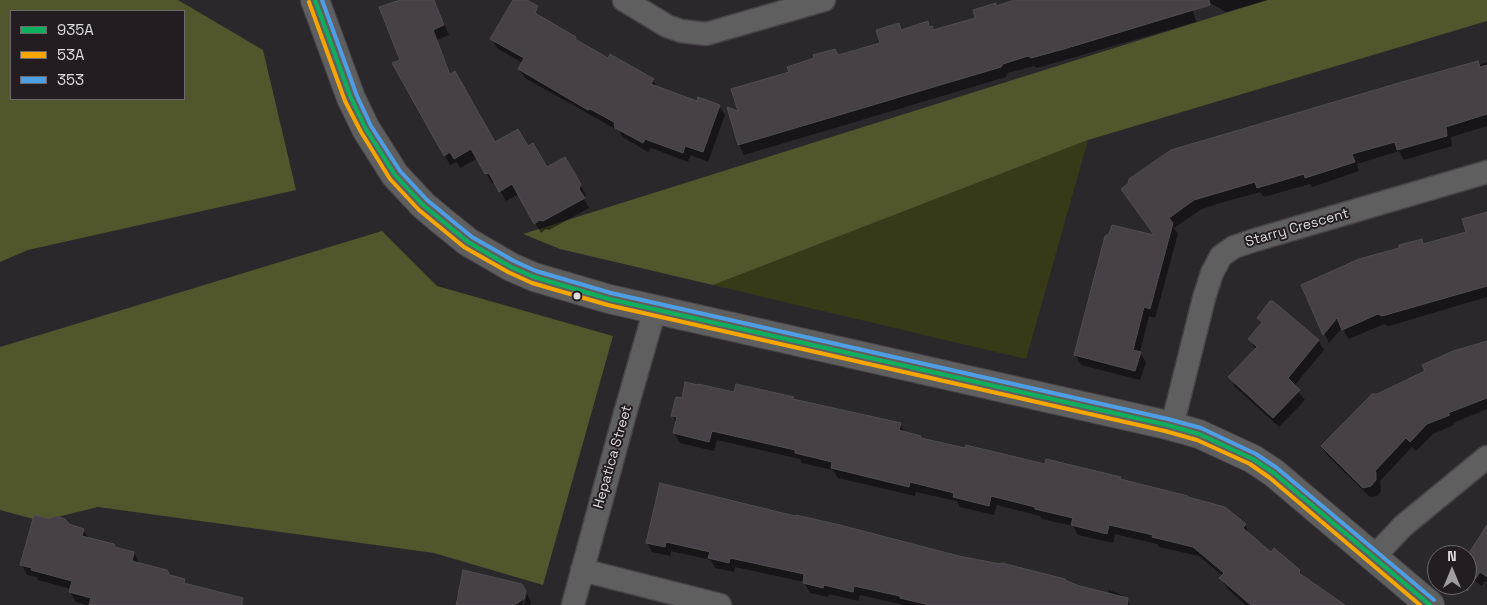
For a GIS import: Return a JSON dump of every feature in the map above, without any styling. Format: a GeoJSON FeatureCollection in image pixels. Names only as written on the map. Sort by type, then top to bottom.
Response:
{"type":"FeatureCollection","features":[{"type":"Feature","properties":{"kind":"street"},"geometry":{"type":"LineString","coordinates":[[314,0],[351,98],[366,129],[395,175],[423,205],[468,242],[511,267],[556,284],[655,309],[1172,426],[1199,434],[1253,459],[1274,473],[1430,605]]}},
{"type":"Feature","properties":{"kind":"street"},"geometry":{"type":"LineString","coordinates":[[624,0],[667,26],[681,31],[706,34],[824,0]]}},
{"type":"Feature","properties":{"kind":"street","name":"Starry Crescent"},"geometry":{"type":"LineString","coordinates":[[1172,426],[1204,298],[1212,273],[1222,256],[1234,247],[1255,240],[1487,172]]}},
{"type":"Feature","properties":{"kind":"street","name":"Hepatica Street"},"geometry":{"type":"LineString","coordinates":[[573,605],[655,309]]}},
{"type":"Feature","properties":{"kind":"street"},"geometry":{"type":"LineString","coordinates":[[1374,557],[1403,526],[1487,457]]}},
{"type":"Feature","properties":{"kind":"street"},"geometry":{"type":"LineString","coordinates":[[582,570],[720,605]]}},
{"type":"Feature","properties":{"kind":"green space"},"geometry":{"type":"Polygon","coordinates":[[[0,0],[178,0],[263,50],[296,190],[28,250],[0,262],[0,0]]]}},
{"type":"Feature","properties":{"kind":"green space"},"geometry":{"type":"Polygon","coordinates":[[[1267,0],[1487,0],[1487,21],[1088,140],[713,285],[560,249],[523,234],[1267,0]]]}},
{"type":"Feature","properties":{"kind":"green space"},"geometry":{"type":"Polygon","coordinates":[[[1088,140],[1026,359],[713,285],[1088,140]]]}},
{"type":"Feature","properties":{"kind":"green space"},"geometry":{"type":"Polygon","coordinates":[[[382,231],[437,286],[613,336],[543,585],[434,553],[98,507],[41,521],[0,510],[0,347],[382,231]]]}},
{"type":"Feature","properties":{"kind":"building"},"geometry":{"type":"Polygon","coordinates":[[[400,0],[434,0],[444,25],[433,30],[450,74],[455,71],[495,142],[518,129],[528,146],[533,143],[547,167],[565,157],[581,184],[579,189],[585,198],[534,224],[512,184],[499,192],[489,173],[485,174],[471,149],[454,159],[450,152],[444,156],[392,63],[400,60],[379,7],[400,0]]]}},
{"type":"Feature","properties":{"kind":"building"},"geometry":{"type":"Polygon","coordinates":[[[513,0],[527,0],[538,6],[535,13],[608,58],[610,54],[654,79],[651,84],[697,101],[698,97],[720,105],[703,152],[685,146],[683,153],[645,139],[643,143],[615,128],[614,122],[590,109],[588,110],[518,69],[524,58],[490,39],[513,0]]]}},
{"type":"Feature","properties":{"kind":"building"},"geometry":{"type":"Polygon","coordinates":[[[1015,0],[1209,0],[1210,5],[1064,49],[1031,58],[1028,56],[1003,64],[1001,67],[738,145],[727,107],[738,111],[731,89],[789,72],[787,67],[814,58],[813,55],[835,49],[838,55],[880,43],[876,30],[899,23],[901,30],[928,21],[929,27],[932,26],[933,30],[975,18],[973,10],[1015,0]]]}},
{"type":"Feature","properties":{"kind":"building"},"geometry":{"type":"Polygon","coordinates":[[[1478,61],[1480,67],[1487,65],[1487,114],[1446,127],[1447,136],[1397,150],[1395,142],[1352,154],[1355,162],[1305,178],[1304,174],[1257,188],[1255,182],[1194,200],[1169,218],[1173,223],[1150,309],[1144,307],[1133,350],[1141,352],[1135,371],[1074,355],[1105,236],[1109,234],[1112,225],[1154,235],[1121,189],[1128,184],[1129,179],[1171,150],[1478,61]]]}},
{"type":"Feature","properties":{"kind":"building"},"geometry":{"type":"Polygon","coordinates":[[[1487,212],[1487,286],[1382,316],[1378,314],[1342,330],[1337,318],[1323,335],[1301,285],[1359,259],[1399,248],[1399,245],[1422,239],[1423,244],[1466,232],[1462,219],[1487,212]]]}},
{"type":"Feature","properties":{"kind":"building"},"geometry":{"type":"Polygon","coordinates":[[[1270,301],[1273,301],[1319,340],[1288,378],[1300,390],[1273,418],[1228,377],[1257,347],[1248,339],[1262,322],[1257,318],[1270,301]]]}},
{"type":"Feature","properties":{"kind":"building"},"geometry":{"type":"Polygon","coordinates":[[[1487,341],[1487,398],[1448,413],[1450,415],[1427,424],[1410,442],[1406,438],[1375,471],[1376,480],[1371,486],[1363,488],[1321,446],[1372,394],[1377,394],[1425,371],[1422,365],[1453,351],[1487,341]]]}},
{"type":"Feature","properties":{"kind":"building"},"geometry":{"type":"Polygon","coordinates":[[[685,382],[734,392],[736,384],[794,397],[793,399],[901,423],[899,430],[921,436],[921,438],[965,448],[966,445],[1045,464],[1046,459],[1121,477],[1120,479],[1225,507],[1246,524],[1243,528],[1271,552],[1274,548],[1300,570],[1299,573],[1345,605],[1251,605],[1219,578],[1224,573],[1193,547],[1152,537],[1153,535],[1109,525],[1107,534],[1071,525],[1073,518],[1035,509],[1035,507],[991,496],[989,506],[953,497],[954,493],[910,482],[909,487],[831,468],[832,462],[795,453],[795,450],[712,431],[709,442],[673,433],[677,417],[671,416],[676,397],[682,398],[685,382]]]}},
{"type":"Feature","properties":{"kind":"building"},"geometry":{"type":"Polygon","coordinates":[[[660,483],[840,525],[959,556],[1002,563],[1065,579],[1080,586],[1128,598],[1127,605],[929,605],[900,598],[900,596],[854,586],[853,592],[824,585],[823,588],[803,583],[804,574],[730,558],[729,563],[708,558],[710,552],[666,542],[665,547],[646,543],[660,483]]]}},
{"type":"Feature","properties":{"kind":"building"},"geometry":{"type":"Polygon","coordinates":[[[34,515],[49,519],[55,516],[65,519],[69,524],[84,529],[82,536],[114,544],[115,547],[134,552],[132,561],[167,570],[170,575],[185,579],[184,583],[243,598],[242,605],[89,605],[91,598],[69,592],[72,581],[31,570],[32,568],[20,565],[34,515]]]}},
{"type":"Feature","properties":{"kind":"building"},"geometry":{"type":"Polygon","coordinates":[[[1487,525],[1487,577],[1480,572],[1477,576],[1477,545],[1474,545],[1487,525]]]}},
{"type":"Feature","properties":{"kind":"building"},"geometry":{"type":"Polygon","coordinates":[[[463,570],[522,584],[526,591],[524,599],[514,605],[456,605],[463,570]]]}},
{"type":"Feature","properties":{"kind":"transit line","name":"935A"},"geometry":{"type":"LineString","coordinates":[[315,0],[351,98],[366,129],[395,175],[423,205],[468,242],[511,267],[534,277],[609,299],[1167,425],[1199,434],[1253,459],[1274,473],[1430,605]]}},
{"type":"Feature","properties":{"kind":"transit line","name":"353"},"geometry":{"type":"LineString","coordinates":[[322,0],[357,96],[371,126],[400,171],[427,200],[472,237],[514,261],[536,271],[611,293],[1201,428],[1256,454],[1277,468],[1434,600]]}},
{"type":"Feature","properties":{"kind":"transit line","name":"53A"},"geometry":{"type":"LineString","coordinates":[[309,2],[345,101],[361,132],[390,179],[419,210],[464,247],[508,272],[532,283],[608,305],[1165,431],[1197,440],[1250,464],[1270,478],[1420,605]]}}]}
